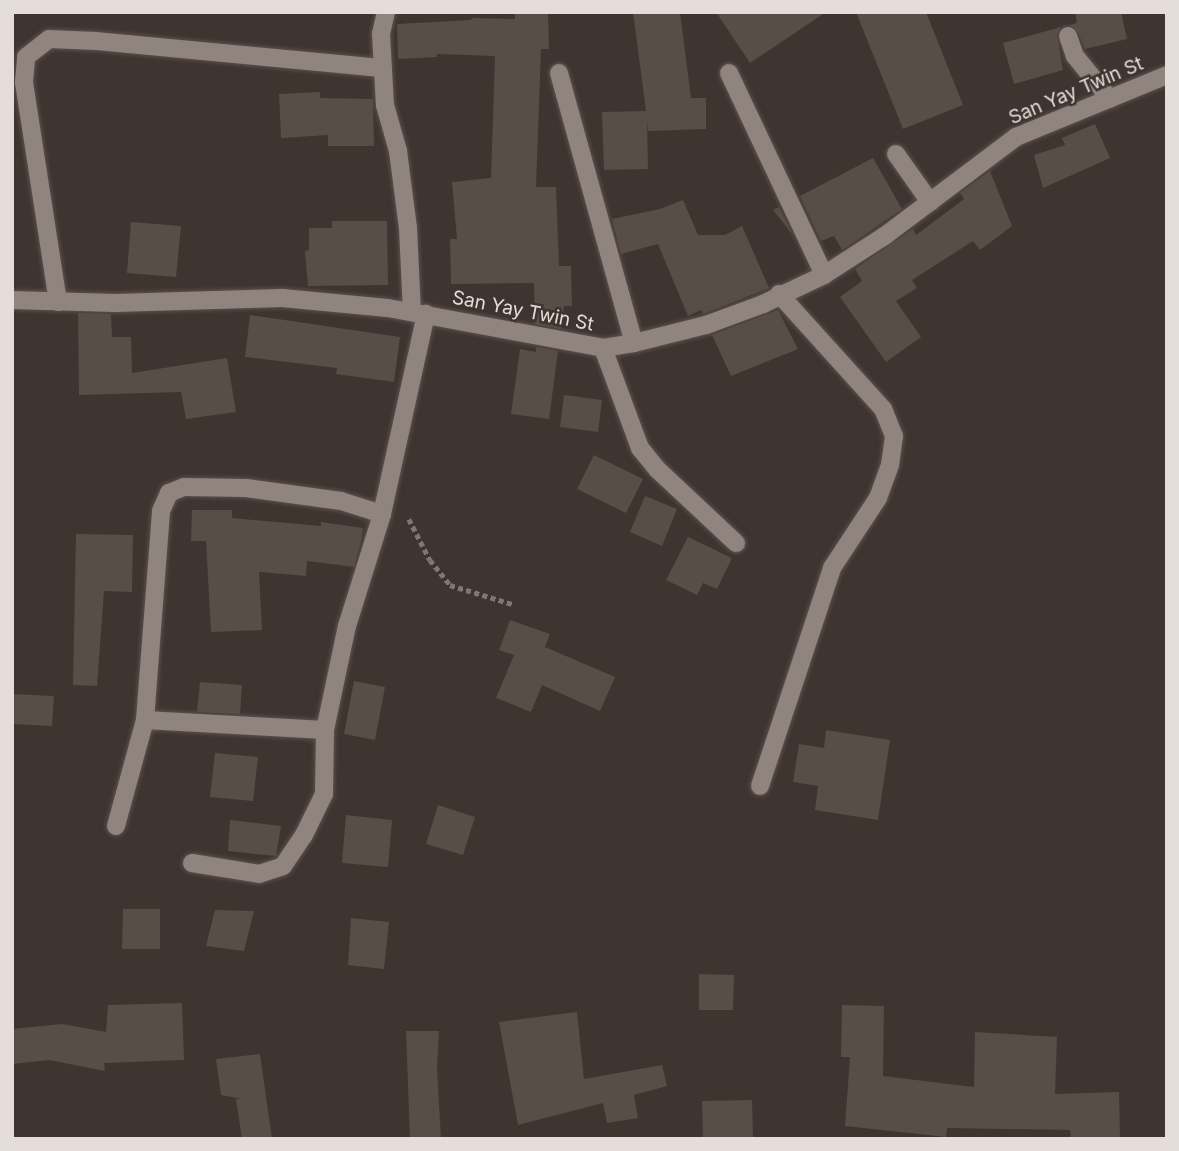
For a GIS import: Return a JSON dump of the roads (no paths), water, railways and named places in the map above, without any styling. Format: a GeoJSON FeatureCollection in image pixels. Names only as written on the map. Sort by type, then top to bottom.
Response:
{"type":"FeatureCollection","features":[{"type":"Feature","properties":{"kind":"street"},"geometry":{"type":"LineString","coordinates":[[192,863],[259,874],[283,866],[304,835],[324,794],[325,730],[347,626],[382,514],[419,313],[398,151],[385,105],[382,34],[386,12]]}},
{"type":"Feature","properties":{"kind":"street"},"geometry":{"type":"LineString","coordinates":[[1068,36],[1075,55],[1110,99]]}},
{"type":"Feature","properties":{"kind":"street"},"geometry":{"type":"LineString","coordinates":[[58,302],[24,82],[26,57],[50,39],[383,68]]}},
{"type":"Feature","properties":{"kind":"street"},"geometry":{"type":"LineString","coordinates":[[729,73],[824,275]]}},
{"type":"Feature","properties":{"kind":"street"},"geometry":{"type":"LineString","coordinates":[[559,74],[634,343]]}},
{"type":"Feature","properties":{"kind":"street","name":"San Yay Twin St"},"geometry":{"type":"LineString","coordinates":[[12,300],[58,302],[282,298],[419,313],[603,348],[634,343],[706,325],[763,304],[779,294],[824,275],[930,202],[1016,137],[1167,75]]}},
{"type":"Feature","properties":{"kind":"street"},"geometry":{"type":"LineString","coordinates":[[896,154],[930,202]]}},
{"type":"Feature","properties":{"kind":"street"},"geometry":{"type":"LineString","coordinates":[[760,786],[832,568],[878,498],[890,465],[894,436],[883,409],[779,294]]}},
{"type":"Feature","properties":{"kind":"street"},"geometry":{"type":"LineString","coordinates":[[603,348],[640,448],[658,470],[736,542]]}},
{"type":"Feature","properties":{"kind":"street"},"geometry":{"type":"LineString","coordinates":[[116,825],[145,720],[162,511],[169,493],[184,487],[246,488],[341,501],[382,514]]}},
{"type":"Feature","properties":{"kind":"street"},"geometry":{"type":"LineString","coordinates":[[145,720],[325,730]]}}]}
